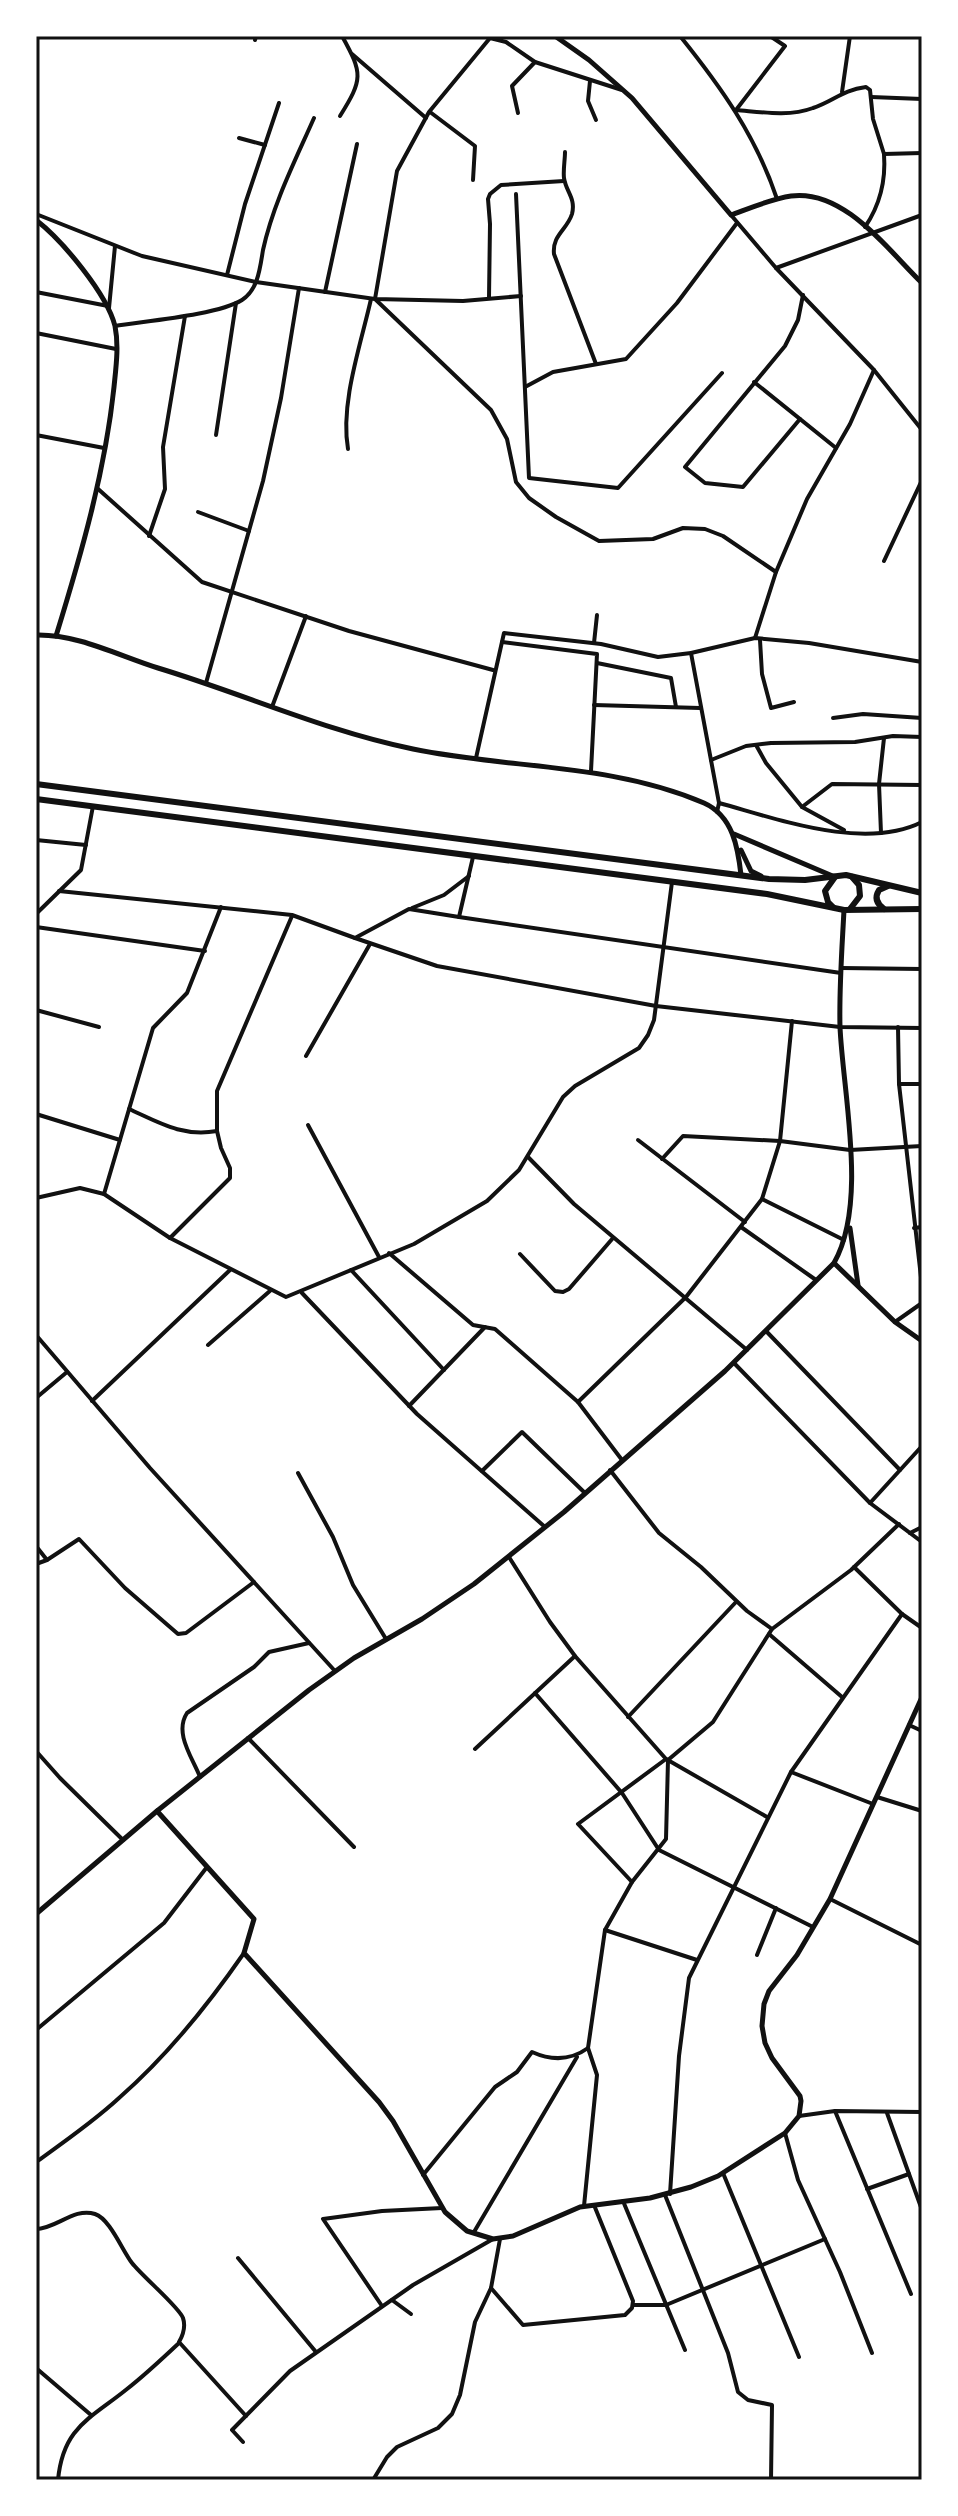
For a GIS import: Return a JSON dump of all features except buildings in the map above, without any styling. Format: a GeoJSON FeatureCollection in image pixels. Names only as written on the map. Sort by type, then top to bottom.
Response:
{"type":"FeatureCollection","features":[{"type":"Feature","properties":{"kind":"main road"},"geometry":{"type":"LineString","coordinates":[[36,784],[769,879],[852,877],[922,893]]}},
{"type":"Feature","properties":{"kind":"main road"},"geometry":{"type":"LineString","coordinates":[[36,799],[767,894],[847,910],[922,909]]}},
{"type":"Feature","properties":{"kind":"main road"},"geometry":{"type":"LineString","coordinates":[[833,907],[825,891],[835,877]]}},
{"type":"Feature","properties":{"kind":"main road"},"geometry":{"type":"LineString","coordinates":[[847,910],[858,902],[861,891],[852,877]]}},
{"type":"Feature","properties":{"kind":"main road"},"geometry":{"type":"LineString","coordinates":[[884,909],[877,902],[877,893],[890,885]]}},
{"type":"Feature","properties":{"kind":"street"},"geometry":{"type":"LineString","coordinates":[[340,116],[359,82],[358,68],[342,36]]}},
{"type":"Feature","properties":{"kind":"street"},"geometry":{"type":"LineString","coordinates":[[555,36],[625,91],[776,268],[874,370],[922,430]]}},
{"type":"Feature","properties":{"kind":"street"},"geometry":{"type":"LineString","coordinates":[[680,36],[736,110],[764,163],[777,199]]}},
{"type":"Feature","properties":{"kind":"street"},"geometry":{"type":"LineString","coordinates":[[736,110],[785,46],[770,36]]}},
{"type":"Feature","properties":{"kind":"street"},"geometry":{"type":"LineString","coordinates":[[842,92],[850,36]]}},
{"type":"Feature","properties":{"kind":"street"},"geometry":{"type":"LineString","coordinates":[[348,449],[345,428],[347,407],[373,299],[397,171],[429,112],[490,38],[506,42],[535,62],[625,91]]}},
{"type":"Feature","properties":{"kind":"street"},"geometry":{"type":"LineString","coordinates":[[352,54],[426,118]]}},
{"type":"Feature","properties":{"kind":"street"},"geometry":{"type":"LineString","coordinates":[[518,113],[512,86],[535,62]]}},
{"type":"Feature","properties":{"kind":"street"},"geometry":{"type":"LineString","coordinates":[[590,81],[588,101],[596,120]]}},
{"type":"Feature","properties":{"kind":"street"},"geometry":{"type":"LineString","coordinates":[[736,110],[798,112],[822,105],[842,92],[866,87],[870,90],[873,119],[884,154],[882,190],[865,227]]}},
{"type":"Feature","properties":{"kind":"street"},"geometry":{"type":"LineString","coordinates":[[871,97],[922,99]]}},
{"type":"Feature","properties":{"kind":"street"},"geometry":{"type":"LineString","coordinates":[[227,275],[245,204],[279,103]]}},
{"type":"Feature","properties":{"kind":"street"},"geometry":{"type":"LineString","coordinates":[[429,112],[475,146],[473,180]]}},
{"type":"Feature","properties":{"kind":"street"},"geometry":{"type":"LineString","coordinates":[[115,326],[185,316],[236,303],[249,294],[256,282],[270,217],[314,118]]}},
{"type":"Feature","properties":{"kind":"street"},"geometry":{"type":"LineString","coordinates":[[239,138],[265,145]]}},
{"type":"Feature","properties":{"kind":"street"},"geometry":{"type":"LineString","coordinates":[[325,292],[357,144]]}},
{"type":"Feature","properties":{"kind":"street"},"geometry":{"type":"LineString","coordinates":[[565,152],[564,181],[572,194],[573,207],[570,219],[555,239],[554,254],[596,364]]}},
{"type":"Feature","properties":{"kind":"street"},"geometry":{"type":"LineString","coordinates":[[884,154],[922,153]]}},
{"type":"Feature","properties":{"kind":"street"},"geometry":{"type":"LineString","coordinates":[[489,298],[490,194],[501,185],[564,181]]}},
{"type":"Feature","properties":{"kind":"street"},"geometry":{"type":"LineString","coordinates":[[516,194],[529,478],[618,488],[722,373]]}},
{"type":"Feature","properties":{"kind":"street"},"geometry":{"type":"LineString","coordinates":[[731,215],[777,199],[801,195],[824,198],[847,210],[922,283]]}},
{"type":"Feature","properties":{"kind":"street"},"geometry":{"type":"LineString","coordinates":[[36,214],[142,256],[256,282],[373,299],[521,296]]}},
{"type":"Feature","properties":{"kind":"street"},"geometry":{"type":"LineString","coordinates":[[776,268],[922,215]]}},
{"type":"Feature","properties":{"kind":"street"},"geometry":{"type":"LineString","coordinates":[[36,220],[90,278],[108,307],[115,326],[117,349],[97,488],[56,636]]}},
{"type":"Feature","properties":{"kind":"street"},"geometry":{"type":"LineString","coordinates":[[525,387],[553,372],[626,359],[677,303],[737,222]]}},
{"type":"Feature","properties":{"kind":"street"},"geometry":{"type":"LineString","coordinates":[[108,307],[115,246]]}},
{"type":"Feature","properties":{"kind":"street"},"geometry":{"type":"LineString","coordinates":[[206,683],[249,531],[278,412],[299,288]]}},
{"type":"Feature","properties":{"kind":"street"},"geometry":{"type":"LineString","coordinates":[[36,292],[108,307]]}},
{"type":"Feature","properties":{"kind":"street"},"geometry":{"type":"LineString","coordinates":[[800,419],[743,487],[705,483],[685,467],[785,346],[798,320],[803,295]]}},
{"type":"Feature","properties":{"kind":"street"},"geometry":{"type":"LineString","coordinates":[[373,299],[491,410],[507,439],[512,469],[520,488],[556,517],[599,541],[653,539],[683,528],[705,529],[723,536],[776,572]]}},
{"type":"Feature","properties":{"kind":"street"},"geometry":{"type":"LineString","coordinates":[[216,435],[236,303]]}},
{"type":"Feature","properties":{"kind":"street"},"geometry":{"type":"LineString","coordinates":[[149,536],[165,489],[163,447],[185,316]]}},
{"type":"Feature","properties":{"kind":"street"},"geometry":{"type":"LineString","coordinates":[[36,333],[117,349]]}},
{"type":"Feature","properties":{"kind":"street"},"geometry":{"type":"LineString","coordinates":[[794,702],[771,708],[757,638],[776,572],[807,499],[874,370]]}},
{"type":"Feature","properties":{"kind":"street"},"geometry":{"type":"LineString","coordinates":[[754,382],[836,448]]}},
{"type":"Feature","properties":{"kind":"street"},"geometry":{"type":"LineString","coordinates":[[36,435],[105,448]]}},
{"type":"Feature","properties":{"kind":"street"},"geometry":{"type":"LineString","coordinates":[[884,561],[922,480]]}},
{"type":"Feature","properties":{"kind":"street"},"geometry":{"type":"LineString","coordinates":[[97,488],[202,582],[306,616],[494,670]]}},
{"type":"Feature","properties":{"kind":"street"},"geometry":{"type":"LineString","coordinates":[[198,512],[249,531]]}},
{"type":"Feature","properties":{"kind":"street"},"geometry":{"type":"LineString","coordinates":[[594,643],[597,615]]}},
{"type":"Feature","properties":{"kind":"street"},"geometry":{"type":"LineString","coordinates":[[272,707],[306,616]]}},
{"type":"Feature","properties":{"kind":"street"},"geometry":{"type":"LineString","coordinates":[[476,758],[504,633],[594,643],[658,657],[757,638],[809,643],[922,662]]}},
{"type":"Feature","properties":{"kind":"street"},"geometry":{"type":"LineString","coordinates":[[36,635],[56,636],[387,744],[591,771],[706,804],[717,812],[733,834],[751,871],[769,879]]}},
{"type":"Feature","properties":{"kind":"street"},"geometry":{"type":"LineString","coordinates":[[502,642],[597,654],[591,771]]}},
{"type":"Feature","properties":{"kind":"street"},"geometry":{"type":"LineString","coordinates":[[691,653],[719,803],[717,812]]}},
{"type":"Feature","properties":{"kind":"street"},"geometry":{"type":"LineString","coordinates":[[597,663],[671,678],[676,707]]}},
{"type":"Feature","properties":{"kind":"street"},"geometry":{"type":"LineString","coordinates":[[594,705],[700,708]]}},
{"type":"Feature","properties":{"kind":"street"},"geometry":{"type":"LineString","coordinates":[[833,718],[863,714],[922,718]]}},
{"type":"Feature","properties":{"kind":"street"},"geometry":{"type":"LineString","coordinates":[[711,760],[756,745],[922,737]]}},
{"type":"Feature","properties":{"kind":"street"},"geometry":{"type":"LineString","coordinates":[[881,833],[879,784],[884,738]]}},
{"type":"Feature","properties":{"kind":"street"},"geometry":{"type":"LineString","coordinates":[[756,745],[766,763],[802,807],[846,831]]}},
{"type":"Feature","properties":{"kind":"street"},"geometry":{"type":"LineString","coordinates":[[802,807],[832,784],[922,785]]}},
{"type":"Feature","properties":{"kind":"street"},"geometry":{"type":"LineString","coordinates":[[719,803],[812,828],[881,833],[903,830],[922,822]]}},
{"type":"Feature","properties":{"kind":"street"},"geometry":{"type":"LineString","coordinates":[[36,914],[81,870],[93,806]]}},
{"type":"Feature","properties":{"kind":"street"},"geometry":{"type":"LineString","coordinates":[[733,834],[835,877]]}},
{"type":"Feature","properties":{"kind":"street"},"geometry":{"type":"LineString","coordinates":[[36,840],[86,845]]}},
{"type":"Feature","properties":{"kind":"street"},"geometry":{"type":"LineString","coordinates":[[738,844],[741,875]]}},
{"type":"Feature","properties":{"kind":"street"},"geometry":{"type":"LineString","coordinates":[[459,917],[474,854]]}},
{"type":"Feature","properties":{"kind":"street"},"geometry":{"type":"LineString","coordinates":[[355,938],[409,909],[444,895],[469,876]]}},
{"type":"Feature","properties":{"kind":"street"},"geometry":{"type":"LineString","coordinates":[[36,1198],[80,1188],[104,1194],[170,1238],[286,1297],[433,1234],[487,1201],[509,1181],[528,1157],[563,1097],[575,1086],[644,1042],[656,1006],[672,882]]}},
{"type":"Feature","properties":{"kind":"street"},"geometry":{"type":"LineString","coordinates":[[59,891],[292,915],[437,966],[656,1006],[840,1027],[922,1028]]}},
{"type":"Feature","properties":{"kind":"street"},"geometry":{"type":"LineString","coordinates":[[104,1194],[153,1028],[187,993],[221,907]]}},
{"type":"Feature","properties":{"kind":"street"},"geometry":{"type":"LineString","coordinates":[[409,909],[663,949],[841,970],[922,969]]}},
{"type":"Feature","properties":{"kind":"street"},"geometry":{"type":"LineString","coordinates":[[847,910],[841,970],[840,1027],[850,1150],[849,1223],[858,1286]]}},
{"type":"Feature","properties":{"kind":"street"},"geometry":{"type":"LineString","coordinates":[[170,1238],[230,1178],[230,1168],[217,1131],[217,1091],[292,915]]}},
{"type":"Feature","properties":{"kind":"street"},"geometry":{"type":"LineString","coordinates":[[36,927],[205,951]]}},
{"type":"Feature","properties":{"kind":"street"},"geometry":{"type":"LineString","coordinates":[[306,1056],[370,943]]}},
{"type":"Feature","properties":{"kind":"street"},"geometry":{"type":"LineString","coordinates":[[36,1010],[99,1027]]}},
{"type":"Feature","properties":{"kind":"street"},"geometry":{"type":"LineString","coordinates":[[578,1402],[686,1297],[762,1199],[780,1141],[792,1021]]}},
{"type":"Feature","properties":{"kind":"street"},"geometry":{"type":"LineString","coordinates":[[898,1027],[899,1084],[922,1286]]}},
{"type":"Feature","properties":{"kind":"street"},"geometry":{"type":"LineString","coordinates":[[899,1084],[922,1084]]}},
{"type":"Feature","properties":{"kind":"street"},"geometry":{"type":"LineString","coordinates":[[129,1109],[189,1133],[217,1131]]}},
{"type":"Feature","properties":{"kind":"street"},"geometry":{"type":"LineString","coordinates":[[36,1114],[120,1140]]}},
{"type":"Feature","properties":{"kind":"street"},"geometry":{"type":"LineString","coordinates":[[308,1125],[379,1257]]}},
{"type":"Feature","properties":{"kind":"street"},"geometry":{"type":"LineString","coordinates":[[662,1159],[683,1136],[780,1141],[850,1150],[922,1146]]}},
{"type":"Feature","properties":{"kind":"street"},"geometry":{"type":"LineString","coordinates":[[638,1140],[816,1280]]}},
{"type":"Feature","properties":{"kind":"street"},"geometry":{"type":"LineString","coordinates":[[528,1157],[574,1204],[747,1350]]}},
{"type":"Feature","properties":{"kind":"street"},"geometry":{"type":"LineString","coordinates":[[762,1199],[844,1240]]}},
{"type":"Feature","properties":{"kind":"street"},"geometry":{"type":"LineString","coordinates":[[36,1914],[157,1811],[335,1671],[448,1601],[545,1527],[734,1363],[834,1263],[849,1223]]}},
{"type":"Feature","properties":{"kind":"street"},"geometry":{"type":"LineString","coordinates":[[914,1228],[922,1227]]}},
{"type":"Feature","properties":{"kind":"street"},"geometry":{"type":"LineString","coordinates":[[520,1254],[555,1291],[563,1292],[614,1237]]}},
{"type":"Feature","properties":{"kind":"street"},"geometry":{"type":"LineString","coordinates":[[389,1253],[473,1325],[495,1329],[578,1402],[622,1460]]}},
{"type":"Feature","properties":{"kind":"street"},"geometry":{"type":"LineString","coordinates":[[834,1263],[895,1322],[922,1341]]}},
{"type":"Feature","properties":{"kind":"street"},"geometry":{"type":"LineString","coordinates":[[92,1401],[230,1270]]}},
{"type":"Feature","properties":{"kind":"street"},"geometry":{"type":"LineString","coordinates":[[351,1270],[444,1370]]}},
{"type":"Feature","properties":{"kind":"street"},"geometry":{"type":"LineString","coordinates":[[208,1345],[271,1290]]}},
{"type":"Feature","properties":{"kind":"street"},"geometry":{"type":"LineString","coordinates":[[302,1292],[409,1406],[545,1527]]}},
{"type":"Feature","properties":{"kind":"street"},"geometry":{"type":"LineString","coordinates":[[895,1322],[922,1303]]}},
{"type":"Feature","properties":{"kind":"street"},"geometry":{"type":"LineString","coordinates":[[409,1406],[485,1327]]}},
{"type":"Feature","properties":{"kind":"street"},"geometry":{"type":"LineString","coordinates":[[766,1331],[900,1470]]}},
{"type":"Feature","properties":{"kind":"street"},"geometry":{"type":"LineString","coordinates":[[36,1335],[335,1671]]}},
{"type":"Feature","properties":{"kind":"street"},"geometry":{"type":"LineString","coordinates":[[734,1363],[870,1503],[922,1542]]}},
{"type":"Feature","properties":{"kind":"street"},"geometry":{"type":"LineString","coordinates":[[36,1398],[67,1372]]}},
{"type":"Feature","properties":{"kind":"street"},"geometry":{"type":"LineString","coordinates":[[482,1471],[522,1432],[585,1493]]}},
{"type":"Feature","properties":{"kind":"street"},"geometry":{"type":"LineString","coordinates":[[870,1503],[922,1446]]}},
{"type":"Feature","properties":{"kind":"street"},"geometry":{"type":"LineString","coordinates":[[610,1470],[659,1533],[701,1567],[842,1697]]}},
{"type":"Feature","properties":{"kind":"street"},"geometry":{"type":"LineString","coordinates":[[298,1473],[333,1537],[353,1585],[386,1639]]}},
{"type":"Feature","properties":{"kind":"street"},"geometry":{"type":"LineString","coordinates":[[632,1882],[578,1824],[667,1760],[713,1722],[771,1632],[854,1567],[899,1524]]}},
{"type":"Feature","properties":{"kind":"street"},"geometry":{"type":"LineString","coordinates":[[910,1533],[922,1527]]}},
{"type":"Feature","properties":{"kind":"street"},"geometry":{"type":"LineString","coordinates":[[36,1564],[79,1539],[125,1588],[178,1634],[186,1633],[254,1582]]}},
{"type":"Feature","properties":{"kind":"street"},"geometry":{"type":"LineString","coordinates":[[36,1546],[47,1560]]}},
{"type":"Feature","properties":{"kind":"street"},"geometry":{"type":"LineString","coordinates":[[508,1556],[575,1656],[667,1760],[767,1817]]}},
{"type":"Feature","properties":{"kind":"street"},"geometry":{"type":"LineString","coordinates":[[854,1567],[902,1614],[922,1628]]}},
{"type":"Feature","properties":{"kind":"street"},"geometry":{"type":"LineString","coordinates":[[628,1717],[736,1601]]}},
{"type":"Feature","properties":{"kind":"street"},"geometry":{"type":"LineString","coordinates":[[771,2480],[772,2405],[748,2400],[738,2392],[728,2353],[667,2194],[689,1978],[791,1772],[902,1614]]}},
{"type":"Feature","properties":{"kind":"street"},"geometry":{"type":"LineString","coordinates":[[200,1777],[182,1734],[184,1716],[254,1667],[269,1652],[309,1643]]}},
{"type":"Feature","properties":{"kind":"street"},"geometry":{"type":"LineString","coordinates":[[475,1749],[575,1656]]}},
{"type":"Feature","properties":{"kind":"street"},"geometry":{"type":"LineString","coordinates":[[535,1693],[622,1793],[659,1850],[813,1927]]}},
{"type":"Feature","properties":{"kind":"street"},"geometry":{"type":"LineString","coordinates":[[243,2442],[232,2430],[290,2371],[433,2272],[497,2239],[513,2236],[584,2206],[667,2194],[691,2187],[723,2173],[785,2133],[799,2116],[800,2096],[768,2051],[763,2035],[762,2018],[769,1991],[797,1955],[830,1899],[922,1697]]}},
{"type":"Feature","properties":{"kind":"street"},"geometry":{"type":"LineString","coordinates":[[909,1725],[922,1731]]}},
{"type":"Feature","properties":{"kind":"street"},"geometry":{"type":"LineString","coordinates":[[248,1738],[354,1847]]}},
{"type":"Feature","properties":{"kind":"street"},"geometry":{"type":"LineString","coordinates":[[36,1751],[123,1840]]}},
{"type":"Feature","properties":{"kind":"street"},"geometry":{"type":"LineString","coordinates":[[584,2206],[597,2075],[588,2048],[605,1930],[632,1882],[659,1850],[668,1833],[667,1760]]}},
{"type":"Feature","properties":{"kind":"street"},"geometry":{"type":"LineString","coordinates":[[791,1772],[873,1804]]}},
{"type":"Feature","properties":{"kind":"street"},"geometry":{"type":"LineString","coordinates":[[877,1797],[922,1811]]}},
{"type":"Feature","properties":{"kind":"street"},"geometry":{"type":"LineString","coordinates":[[36,2162],[104,2111],[148,2071],[197,2017],[244,1953],[254,1919],[157,1811]]}},
{"type":"Feature","properties":{"kind":"street"},"geometry":{"type":"LineString","coordinates":[[36,2030],[164,1923],[207,1867]]}},
{"type":"Feature","properties":{"kind":"street"},"geometry":{"type":"LineString","coordinates":[[830,1899],[922,1945]]}},
{"type":"Feature","properties":{"kind":"street"},"geometry":{"type":"LineString","coordinates":[[757,1955],[776,1908]]}},
{"type":"Feature","properties":{"kind":"street"},"geometry":{"type":"LineString","coordinates":[[605,1930],[697,1960]]}},
{"type":"Feature","properties":{"kind":"street"},"geometry":{"type":"LineString","coordinates":[[244,1953],[379,2102],[453,2220],[473,2234],[497,2239]]}},
{"type":"Feature","properties":{"kind":"street"},"geometry":{"type":"LineString","coordinates":[[473,2234],[578,2055],[588,2048]]}},
{"type":"Feature","properties":{"kind":"street"},"geometry":{"type":"LineString","coordinates":[[423,2175],[495,2087],[517,2072],[532,2052],[553,2059],[578,2055]]}},
{"type":"Feature","properties":{"kind":"street"},"geometry":{"type":"LineString","coordinates":[[799,2116],[835,2111],[922,2112]]}},
{"type":"Feature","properties":{"kind":"street"},"geometry":{"type":"LineString","coordinates":[[835,2111],[911,2294]]}},
{"type":"Feature","properties":{"kind":"street"},"geometry":{"type":"LineString","coordinates":[[887,2113],[922,2210]]}},
{"type":"Feature","properties":{"kind":"street"},"geometry":{"type":"LineString","coordinates":[[785,2133],[798,2180],[872,2353]]}},
{"type":"Feature","properties":{"kind":"street"},"geometry":{"type":"LineString","coordinates":[[723,2173],[799,2357]]}},
{"type":"Feature","properties":{"kind":"street"},"geometry":{"type":"LineString","coordinates":[[867,2189],[909,2174]]}},
{"type":"Feature","properties":{"kind":"street"},"geometry":{"type":"LineString","coordinates":[[623,2200],[685,2350]]}},
{"type":"Feature","properties":{"kind":"street"},"geometry":{"type":"LineString","coordinates":[[594,2205],[633,2305]]}},
{"type":"Feature","properties":{"kind":"street"},"geometry":{"type":"LineString","coordinates":[[382,2306],[323,2219],[382,2211],[443,2208]]}},
{"type":"Feature","properties":{"kind":"street"},"geometry":{"type":"LineString","coordinates":[[36,2229],[47,2228],[80,2213],[102,2217],[140,2273],[179,2311],[184,2328],[179,2342],[135,2383],[77,2428],[64,2448],[58,2480]]}},
{"type":"Feature","properties":{"kind":"street"},"geometry":{"type":"LineString","coordinates":[[373,2480],[382,2463],[397,2447],[414,2437],[433,2432],[452,2414],[460,2395],[475,2322],[491,2288],[497,2239]]}},
{"type":"Feature","properties":{"kind":"street"},"geometry":{"type":"LineString","coordinates":[[633,2305],[666,2305],[825,2239]]}},
{"type":"Feature","properties":{"kind":"street"},"geometry":{"type":"LineString","coordinates":[[238,2258],[316,2352]]}},
{"type":"Feature","properties":{"kind":"street"},"geometry":{"type":"LineString","coordinates":[[491,2288],[523,2325],[621,2316],[628,2313],[633,2305]]}},
{"type":"Feature","properties":{"kind":"street"},"geometry":{"type":"LineString","coordinates":[[392,2300],[411,2314]]}},
{"type":"Feature","properties":{"kind":"street"},"geometry":{"type":"LineString","coordinates":[[179,2342],[246,2416]]}},
{"type":"Feature","properties":{"kind":"street"},"geometry":{"type":"LineString","coordinates":[[36,2368],[91,2415]]}}]}
